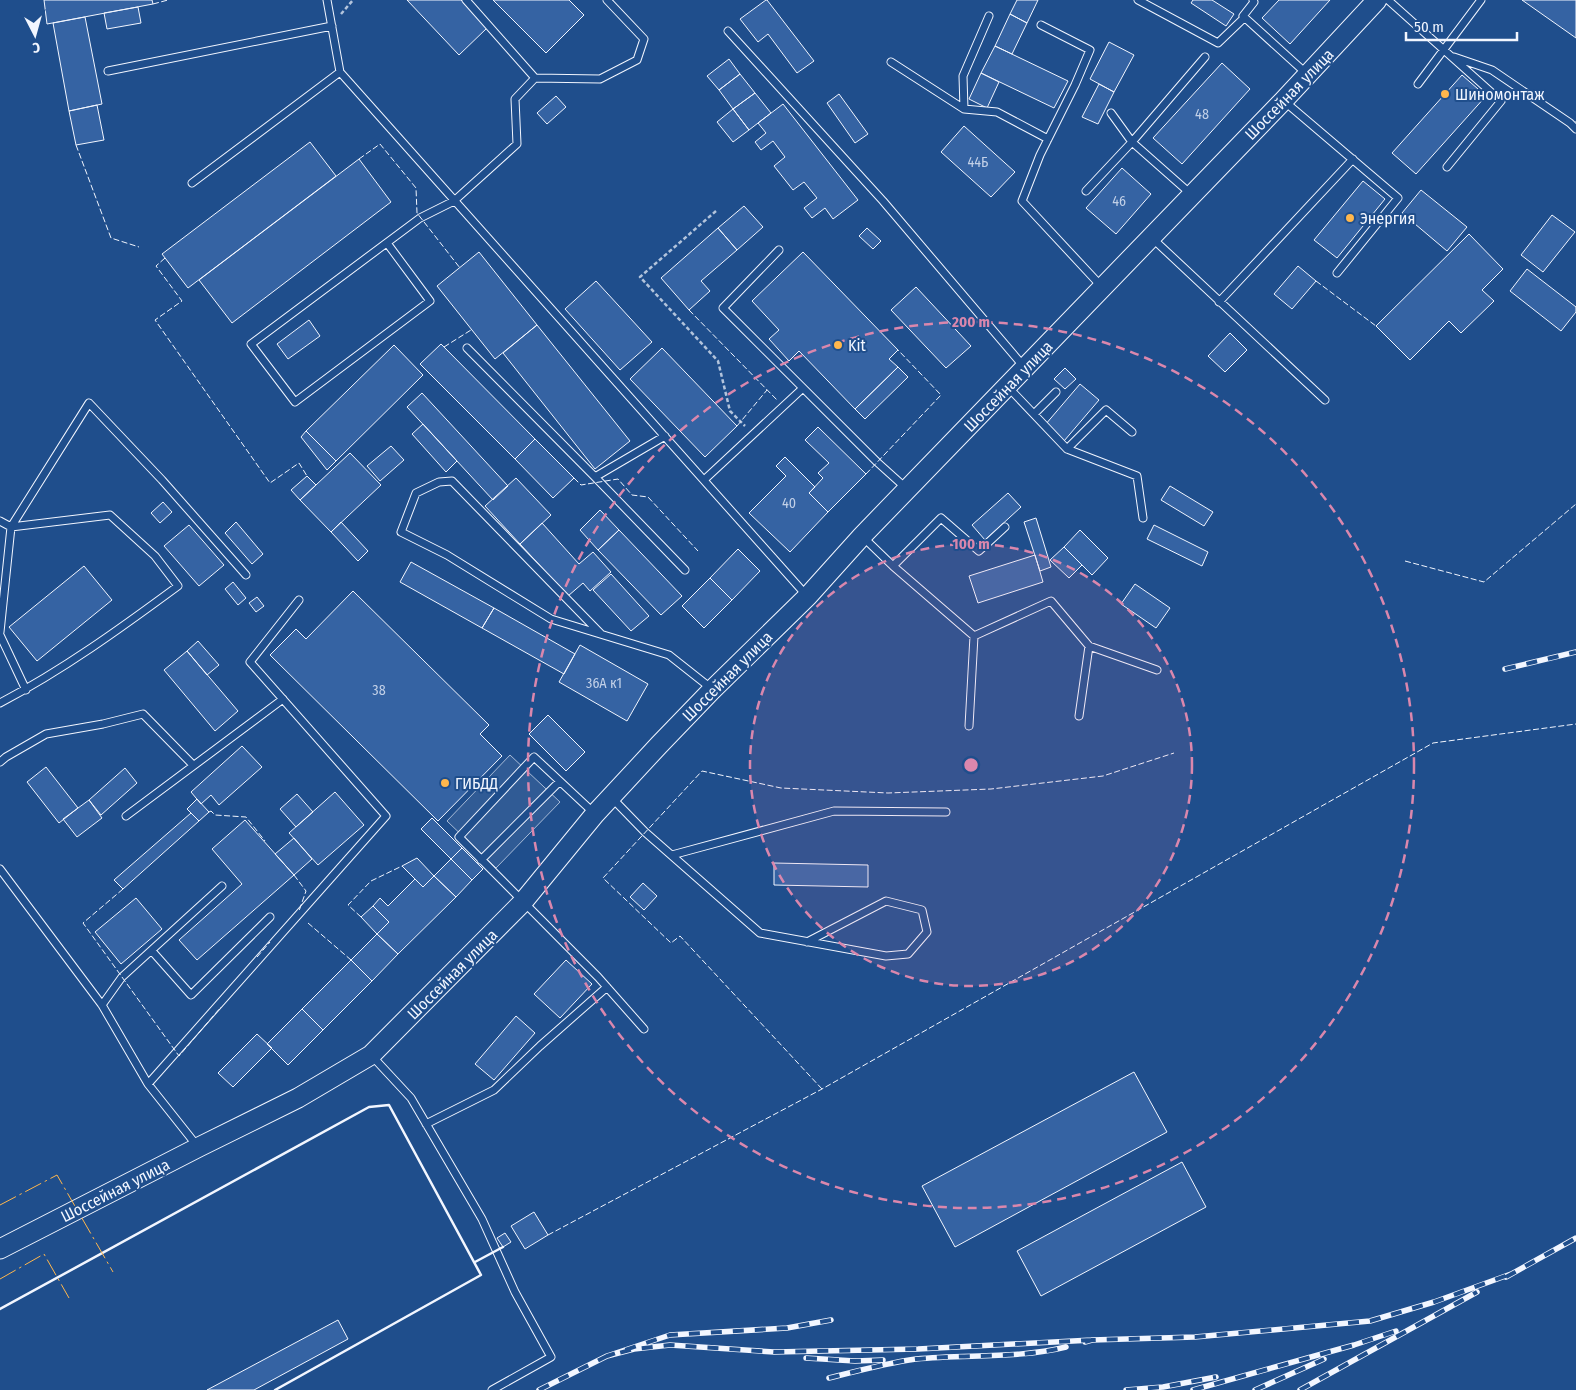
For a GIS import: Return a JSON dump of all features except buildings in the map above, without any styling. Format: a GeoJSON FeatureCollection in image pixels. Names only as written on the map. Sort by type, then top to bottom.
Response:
{"type":"FeatureCollection","features":[{"type":"Feature","properties":{"kind":"main road","name":"Шоссейная улица"},"geometry":{"type":"LineString","coordinates":[[0,1249],[298,1098],[372,1055],[522,903],[595,814],[712,690],[808,596],[862,536],[1308,75],[1377,0]]}},
{"type":"Feature","properties":{"kind":"lane"},"geometry":{"type":"LineString","coordinates":[[327,0],[340,72],[808,596]]}},
{"type":"Feature","properties":{"kind":"lane"},"geometry":{"type":"LineString","coordinates":[[466,0],[535,78]]}},
{"type":"Feature","properties":{"kind":"lane"},"geometry":{"type":"LineString","coordinates":[[387,243],[430,301],[295,402],[251,344],[420,218],[454,201],[517,144],[515,99],[535,78],[600,79],[637,60],[644,39],[607,0]]}},
{"type":"Feature","properties":{"kind":"lane"},"geometry":{"type":"LineString","coordinates":[[1138,0],[1218,43],[1244,18],[1243,16],[1254,2],[1253,0]]}},
{"type":"Feature","properties":{"kind":"lane"},"geometry":{"type":"LineString","coordinates":[[1388,0],[1501,101],[1447,167]]}},
{"type":"Feature","properties":{"kind":"lane"},"geometry":{"type":"LineString","coordinates":[[1418,84],[1481,0]]}},
{"type":"Feature","properties":{"kind":"lane"},"geometry":{"type":"LineString","coordinates":[[964,109],[963,76],[989,16]]}},
{"type":"Feature","properties":{"kind":"lane"},"geometry":{"type":"LineString","coordinates":[[1244,18],[1308,75]]}},
{"type":"Feature","properties":{"kind":"lane"},"geometry":{"type":"LineString","coordinates":[[1041,25],[1090,50],[1048,139],[1022,201],[1102,288]]}},
{"type":"Feature","properties":{"kind":"lane"},"geometry":{"type":"LineString","coordinates":[[108,71],[332,26]]}},
{"type":"Feature","properties":{"kind":"lane"},"geometry":{"type":"LineString","coordinates":[[728,31],[883,200],[1025,368]]}},
{"type":"Feature","properties":{"kind":"lane"},"geometry":{"type":"LineString","coordinates":[[1451,56],[1492,70],[1576,129]]}},
{"type":"Feature","properties":{"kind":"lane"},"geometry":{"type":"LineString","coordinates":[[1086,191],[1132,142],[1206,57]]}},
{"type":"Feature","properties":{"kind":"lane"},"geometry":{"type":"LineString","coordinates":[[891,62],[964,109],[997,112],[1048,139]]}},
{"type":"Feature","properties":{"kind":"lane"},"geometry":{"type":"LineString","coordinates":[[192,183],[340,72]]}},
{"type":"Feature","properties":{"kind":"lane"},"geometry":{"type":"LineString","coordinates":[[1283,101],[1398,198],[1337,273]]}},
{"type":"Feature","properties":{"kind":"lane"},"geometry":{"type":"LineString","coordinates":[[1111,113],[1132,142],[1192,195]]}},
{"type":"Feature","properties":{"kind":"lane"},"geometry":{"type":"LineString","coordinates":[[1219,302],[1353,159]]}},
{"type":"Feature","properties":{"kind":"lane"},"geometry":{"type":"LineString","coordinates":[[1151,237],[1325,400]]}},
{"type":"Feature","properties":{"kind":"lane"},"geometry":{"type":"LineString","coordinates":[[779,250],[723,308],[907,490]]}},
{"type":"Feature","properties":{"kind":"lane"},"geometry":{"type":"LineString","coordinates":[[467,348],[595,476],[685,570]]}},
{"type":"Feature","properties":{"kind":"lane"},"geometry":{"type":"LineString","coordinates":[[1008,386],[1067,449],[1137,476],[1143,518]]}},
{"type":"Feature","properties":{"kind":"lane"},"geometry":{"type":"LineString","coordinates":[[704,480],[803,388]]}},
{"type":"Feature","properties":{"kind":"lane"},"geometry":{"type":"LineString","coordinates":[[1034,414],[1056,392]]}},
{"type":"Feature","properties":{"kind":"lane"},"geometry":{"type":"LineString","coordinates":[[26,690],[0,634],[11,527],[89,403],[162,480],[246,575]]}},
{"type":"Feature","properties":{"kind":"lane"},"geometry":{"type":"LineString","coordinates":[[1067,449],[1106,410],[1132,432]]}},
{"type":"Feature","properties":{"kind":"lane"},"geometry":{"type":"LineString","coordinates":[[595,476],[665,436]]}},
{"type":"Feature","properties":{"kind":"lane"},"geometry":{"type":"LineString","coordinates":[[601,634],[452,481],[438,482],[416,493],[402,532],[447,555],[551,619],[669,655],[712,690]]}},
{"type":"Feature","properties":{"kind":"lane"},"geometry":{"type":"LineString","coordinates":[[0,521],[11,527],[110,515],[155,556],[178,586],[116,631],[26,690],[0,703]]}},
{"type":"Feature","properties":{"kind":"lane"},"geometry":{"type":"LineString","coordinates":[[893,566],[941,518],[979,551],[1005,527]]}},
{"type":"Feature","properties":{"kind":"lane"},"geometry":{"type":"LineString","coordinates":[[862,536],[893,566],[974,636]]}},
{"type":"Feature","properties":{"kind":"lane"},"geometry":{"type":"LineString","coordinates":[[148,1084],[386,816],[250,662],[299,600]]}},
{"type":"Feature","properties":{"kind":"lane"},"geometry":{"type":"LineString","coordinates":[[974,636],[1051,601],[1089,646],[1157,670]]}},
{"type":"Feature","properties":{"kind":"lane"},"geometry":{"type":"LineString","coordinates":[[970,726],[974,636]]}},
{"type":"Feature","properties":{"kind":"lane"},"geometry":{"type":"LineString","coordinates":[[1079,716],[1089,646]]}},
{"type":"Feature","properties":{"kind":"lane"},"geometry":{"type":"LineString","coordinates":[[126,816],[283,699]]}},
{"type":"Feature","properties":{"kind":"lane"},"geometry":{"type":"LineString","coordinates":[[0,762],[46,734],[103,724],[143,714],[194,765]]}},
{"type":"Feature","properties":{"kind":"lane"},"geometry":{"type":"LineString","coordinates":[[595,814],[534,757],[459,837],[607,988],[644,1029]]}},
{"type":"Feature","properties":{"kind":"lane"},"geometry":{"type":"LineString","coordinates":[[482,860],[559,782]]}},
{"type":"Feature","properties":{"kind":"lane"},"geometry":{"type":"LineString","coordinates":[[611,797],[645,832],[760,933],[807,942],[886,956],[908,954],[927,932],[922,910],[886,901],[807,942]]}},
{"type":"Feature","properties":{"kind":"lane"},"geometry":{"type":"LineString","coordinates":[[672,855],[834,811],[946,812]]}},
{"type":"Feature","properties":{"kind":"lane"},"geometry":{"type":"LineString","coordinates":[[0,869],[102,1005],[148,1084],[199,1147]]}},
{"type":"Feature","properties":{"kind":"lane"},"geometry":{"type":"LineString","coordinates":[[102,1005],[122,977],[222,886]]}},
{"type":"Feature","properties":{"kind":"lane"},"geometry":{"type":"LineString","coordinates":[[152,951],[191,995],[270,917]]}},
{"type":"Feature","properties":{"kind":"lane"},"geometry":{"type":"LineString","coordinates":[[426,1124],[494,1090],[540,1046],[607,988]]}},
{"type":"Feature","properties":{"kind":"lane"},"geometry":{"type":"LineString","coordinates":[[372,1055],[411,1098],[482,1219],[515,1292],[552,1357],[492,1390]]}},
{"type":"Feature","properties":{"kind":"path"},"geometry":{"type":"LineString","coordinates":[[332,26],[353,0]]}},
{"type":"Feature","properties":{"kind":"path"},"geometry":{"type":"LineString","coordinates":[[716,211],[640,277],[718,361],[730,412],[753,435]]}},
{"type":"Feature","properties":{"kind":"shaded area"},"geometry":{"type":"Polygon","coordinates":[[[510,755],[560,802],[496,868],[447,821],[510,755]]]}},
{"type":"Feature","properties":{"kind":"railway"},"geometry":{"type":"LineString","coordinates":[[1505,669],[1576,652]]}},
{"type":"Feature","properties":{"kind":"railway"},"geometry":{"type":"LineString","coordinates":[[1506,1277],[1576,1238]]}},
{"type":"Feature","properties":{"kind":"railway"},"geometry":{"type":"LineString","coordinates":[[1085,1342],[1092,1340],[1195,1337],[1370,1321],[1434,1302],[1511,1274]]}},
{"type":"Feature","properties":{"kind":"railway"},"geometry":{"type":"LineString","coordinates":[[1300,1390],[1477,1292]]}},
{"type":"Feature","properties":{"kind":"railway"},"geometry":{"type":"LineString","coordinates":[[831,1320],[787,1328],[670,1335],[607,1356],[634,1349],[670,1345],[774,1352],[918,1349],[1092,1340]]}},
{"type":"Feature","properties":{"kind":"railway"},"geometry":{"type":"LineString","coordinates":[[1193,1390],[1354,1345],[1396,1331]]}},
{"type":"Feature","properties":{"kind":"railway"},"geometry":{"type":"LineString","coordinates":[[829,1378],[916,1359],[1010,1355],[1066,1347]]}},
{"type":"Feature","properties":{"kind":"railway"},"geometry":{"type":"LineString","coordinates":[[539,1390],[607,1356]]}},
{"type":"Feature","properties":{"kind":"railway"},"geometry":{"type":"LineString","coordinates":[[806,1358],[855,1361],[883,1360]]}},
{"type":"Feature","properties":{"kind":"railway"},"geometry":{"type":"LineString","coordinates":[[1255,1390],[1324,1359]]}},
{"type":"Feature","properties":{"kind":"railway"},"geometry":{"type":"LineString","coordinates":[[1126,1390],[1163,1387],[1216,1377]]}},
{"type":"Feature","properties":{"kind":"fence"},"geometry":{"type":"LineString","coordinates":[[153,4],[168,0]]}},
{"type":"Feature","properties":{"kind":"fence"},"geometry":{"type":"LineString","coordinates":[[359,159],[380,144],[416,188],[417,213],[460,268]]}},
{"type":"Feature","properties":{"kind":"fence"},"geometry":{"type":"LineString","coordinates":[[76,145],[111,238],[139,247]]}},
{"type":"Feature","properties":{"kind":"fence"},"geometry":{"type":"LineString","coordinates":[[165,258],[156,266],[182,301],[155,320],[270,483],[299,463],[307,476]]}},
{"type":"Feature","properties":{"kind":"fence"},"geometry":{"type":"LineString","coordinates":[[1316,281],[1376,326]]}},
{"type":"Feature","properties":{"kind":"fence"},"geometry":{"type":"LineString","coordinates":[[689,310],[778,401]]}},
{"type":"Feature","properties":{"kind":"fence"},"geometry":{"type":"LineString","coordinates":[[444,347],[471,330]]}},
{"type":"Feature","properties":{"kind":"fence"},"geometry":{"type":"LineString","coordinates":[[866,474],[941,395],[898,350]]}},
{"type":"Feature","properties":{"kind":"fence"},"geometry":{"type":"LineString","coordinates":[[737,426],[767,390]]}},
{"type":"Feature","properties":{"kind":"fence"},"geometry":{"type":"LineString","coordinates":[[574,478],[581,485],[618,479],[632,495],[648,497],[698,551]]}},
{"type":"Feature","properties":{"kind":"fence"},"geometry":{"type":"LineString","coordinates":[[1405,561],[1484,582],[1576,504]]}},
{"type":"Feature","properties":{"kind":"fence"},"geometry":{"type":"LineString","coordinates":[[548,1235],[822,1089],[1433,743],[1576,724]]}},
{"type":"Feature","properties":{"kind":"fence"},"geometry":{"type":"LineString","coordinates":[[822,1089],[680,936],[671,943],[603,878],[702,771],[781,788],[888,793],[991,789],[1103,776],[1174,753]]}},
{"type":"Feature","properties":{"kind":"fence"},"geometry":{"type":"LineString","coordinates":[[209,812],[211,811],[215,815],[246,817],[265,841]]}},
{"type":"Feature","properties":{"kind":"fence"},"geometry":{"type":"LineString","coordinates":[[361,917],[348,905],[371,881],[402,866]]}},
{"type":"Feature","properties":{"kind":"fence"},"geometry":{"type":"LineString","coordinates":[[294,875],[306,891],[299,911]]}},
{"type":"Feature","properties":{"kind":"fence"},"geometry":{"type":"LineString","coordinates":[[123,889],[83,923],[179,1056],[221,1007]]}},
{"type":"Feature","properties":{"kind":"fence"},"geometry":{"type":"LineString","coordinates":[[308,923],[351,960]]}},
{"type":"Feature","properties":{"kind":"fence"},"geometry":{"type":"LineString","coordinates":[[257,957],[270,942]]}},
{"type":"Feature","properties":{"kind":"wall"},"geometry":{"type":"LineString","coordinates":[[0,1309],[369,1107],[389,1105],[481,1275],[275,1390]]}},
{"type":"Feature","properties":{"kind":"wall"},"geometry":{"type":"LineString","coordinates":[[475,1262],[503,1247]]}},
{"type":"Feature","properties":{"kind":"power"},"geometry":{"type":"LineString","coordinates":[[0,1205],[57,1175],[113,1272]]}},
{"type":"Feature","properties":{"kind":"power"},"geometry":{"type":"LineString","coordinates":[[0,1279],[44,1254],[69,1298]]}},
{"type":"Feature","properties":{"kind":"place","name":"Шиномонтаж"},"geometry":{"type":"Point","coordinates":[1445,94]}},
{"type":"Feature","properties":{"kind":"place","name":"Энергия"},"geometry":{"type":"Point","coordinates":[1350,218]}},
{"type":"Feature","properties":{"kind":"place","name":"Kit"},"geometry":{"type":"Point","coordinates":[838,345]}},
{"type":"Feature","properties":{"kind":"place","name":"ГИБДД"},"geometry":{"type":"Point","coordinates":[445,783]}}]}
